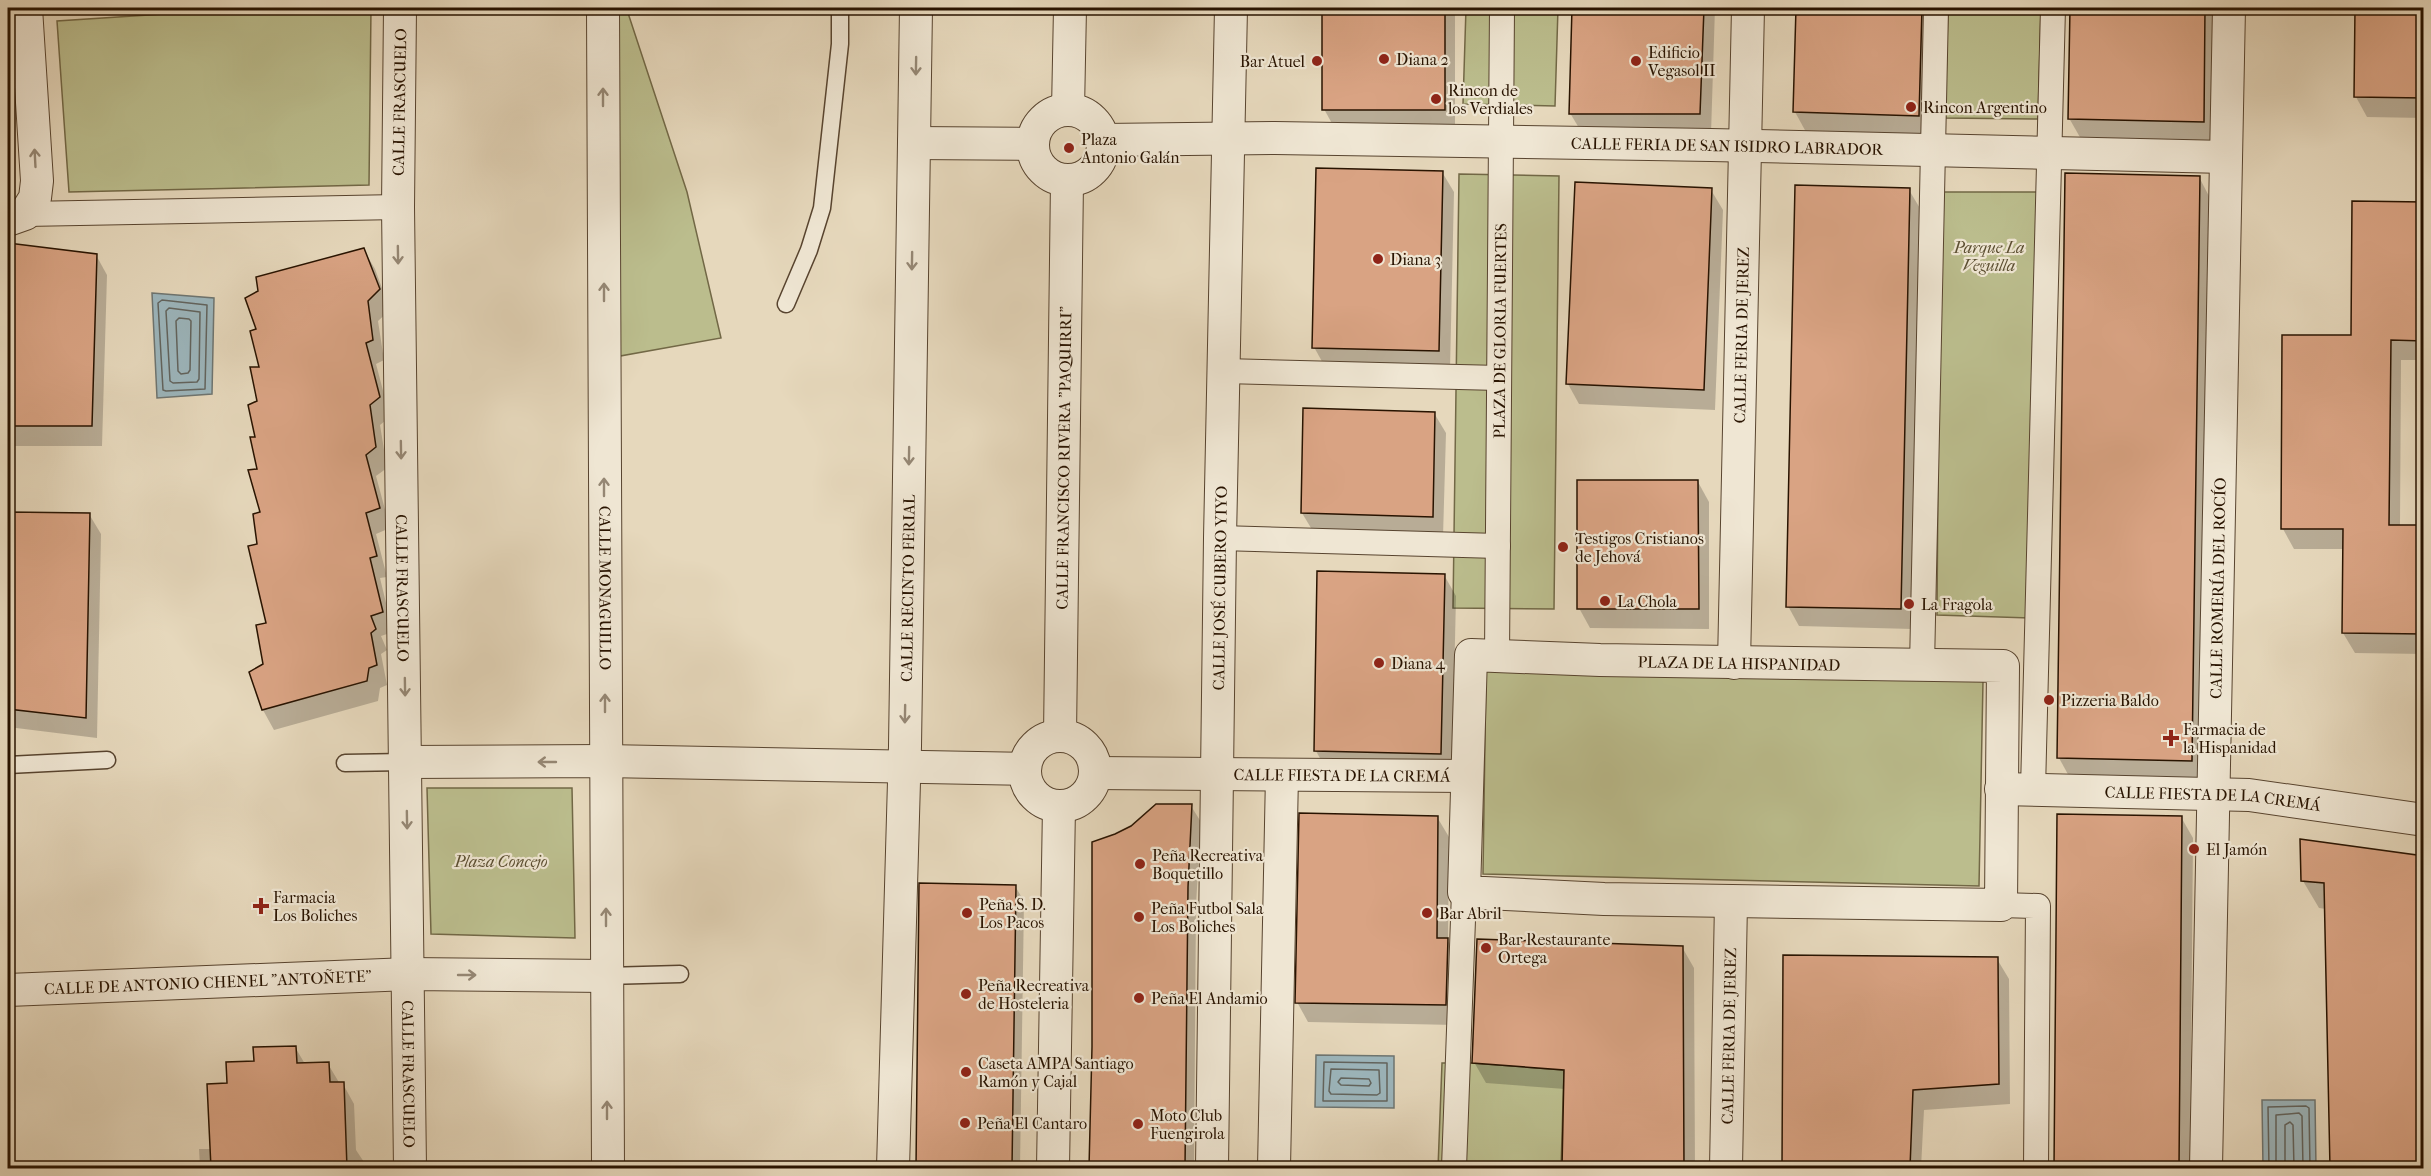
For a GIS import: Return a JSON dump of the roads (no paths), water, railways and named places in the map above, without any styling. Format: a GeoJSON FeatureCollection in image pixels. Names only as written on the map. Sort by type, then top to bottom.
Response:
{"type":"FeatureCollection","features":[{"type":"Feature","properties":{"kind":"street"},"geometry":{"type":"LineString","coordinates":[[16,217],[34,198],[37,181],[26,8]]}},
{"type":"Feature","properties":{"kind":"street","name":"CALLE FRASCUELO"},"geometry":{"type":"LineString","coordinates":[[400,8],[398,207],[410,1168]]}},
{"type":"Feature","properties":{"kind":"street","name":"CALLE MONAGUILLO"},"geometry":{"type":"LineString","coordinates":[[603,8],[608,1168]]}},
{"type":"Feature","properties":{"kind":"street","name":"CALLE RECINTO FERIAL"},"geometry":{"type":"LineString","coordinates":[[892,1168],[904,767],[916,8]]}},
{"type":"Feature","properties":{"kind":"street"},"geometry":{"type":"LineString","coordinates":[[1068,110],[1070,8]]}},
{"type":"Feature","properties":{"kind":"street","name":"CALLE JOSÉ CUBERO YIYO"},"geometry":{"type":"LineString","coordinates":[[1212,1168],[1220,538],[1231,8]]}},
{"type":"Feature","properties":{"kind":"street","name":"PLAZA DE GLORIA FUERTES"},"geometry":{"type":"LineString","coordinates":[[1497,657],[1502,8]]}},
{"type":"Feature","properties":{"kind":"street","name":"CALLE FERIA DE JEREZ"},"geometry":{"type":"LineString","coordinates":[[1734,663],[1748,8]]}},
{"type":"Feature","properties":{"kind":"street"},"geometry":{"type":"LineString","coordinates":[[1922,666],[1936,8]]}},
{"type":"Feature","properties":{"kind":"street"},"geometry":{"type":"LineString","coordinates":[[2033,789],[2053,8]]}},
{"type":"Feature","properties":{"kind":"street","name":"CALLE ROMERÍA DEL ROCÍO"},"geometry":{"type":"LineString","coordinates":[[2206,1168],[2229,8]]}},
{"type":"Feature","properties":{"kind":"street"},"geometry":{"type":"LineString","coordinates":[[1068,110],[1089,117],[1097,125],[1103,141],[1101,157],[1096,167],[1088,175],[1067,181],[1046,174],[1038,165],[1033,144],[1040,123],[1058,111],[1068,110]]}},
{"type":"Feature","properties":{"kind":"street","name":"CALLE FERIA DE SAN ISIDRO LABRADOR"},"geometry":{"type":"LineString","coordinates":[[1103,141],[1229,138],[1744,146],[2226,157]]}},
{"type":"Feature","properties":{"kind":"street"},"geometry":{"type":"LineString","coordinates":[[914,143],[1033,144]]}},
{"type":"Feature","properties":{"kind":"street","name":"CALLE FRANCISCO RIVERA \"PAQUIRRI\""},"geometry":{"type":"LineString","coordinates":[[1060,735],[1067,181]]}},
{"type":"Feature","properties":{"kind":"street"},"geometry":{"type":"LineString","coordinates":[[16,217],[398,207]]}},
{"type":"Feature","properties":{"kind":"street"},"geometry":{"type":"LineString","coordinates":[[1224,371],[1499,378]]}},
{"type":"Feature","properties":{"kind":"street"},"geometry":{"type":"LineString","coordinates":[[1220,538],[1498,546]]}},
{"type":"Feature","properties":{"kind":"street","name":"PLAZA DE LA HISPANIDAD"},"geometry":{"type":"LineString","coordinates":[[1464,892],[1471,655],[1734,663],[2003,666],[2001,905]]}},
{"type":"Feature","properties":{"kind":"street"},"geometry":{"type":"LineString","coordinates":[[1060,735],[1081,743],[1089,751],[1096,772],[1094,783],[1080,800],[1059,806],[1048,804],[1031,791],[1025,769],[1027,759],[1040,742],[1060,735]]}},
{"type":"Feature","properties":{"kind":"street"},"geometry":{"type":"LineString","coordinates":[[406,762],[605,762],[1025,769]]}},
{"type":"Feature","properties":{"kind":"street","name":"CALLE FIESTA DE LA CREMÁ"},"geometry":{"type":"LineString","coordinates":[[1096,772],[1467,776]]}},
{"type":"Feature","properties":{"kind":"street"},"geometry":{"type":"LineString","coordinates":[[1274,1168],[1282,775]]}},
{"type":"Feature","properties":{"kind":"street","name":"CALLE FIESTA DE LA CREMÁ"},"geometry":{"type":"LineString","coordinates":[[2001,789],[2249,795],[2424,820]]}},
{"type":"Feature","properties":{"kind":"street"},"geometry":{"type":"LineString","coordinates":[[1053,1168],[1059,806]]}},
{"type":"Feature","properties":{"kind":"street"},"geometry":{"type":"LineString","coordinates":[[1454,1168],[1464,892],[1604,899],[2038,906],[2036,1168]]}},
{"type":"Feature","properties":{"kind":"street","name":"CALLE FERIA DE JEREZ"},"geometry":{"type":"LineString","coordinates":[[1726,1168],[1731,902]]}},
{"type":"Feature","properties":{"kind":"street","name":"CALLE DE ANTONIO CHENEL \"ANTOÑETE\""},"geometry":{"type":"LineString","coordinates":[[8,990],[409,974],[606,976]]}},
{"type":"Feature","properties":{"kind":"lane"},"geometry":{"type":"LineString","coordinates":[[786,304],[809,250],[822,208],[840,44],[840,8]]}},
{"type":"Feature","properties":{"kind":"lane"},"geometry":{"type":"LineString","coordinates":[[8,765],[107,760]]}},
{"type":"Feature","properties":{"kind":"lane"},"geometry":{"type":"LineString","coordinates":[[345,763],[406,762]]}},
{"type":"Feature","properties":{"kind":"lane"},"geometry":{"type":"LineString","coordinates":[[606,976],[680,974]]}},
{"type":"Feature","properties":{"kind":"water"},"geometry":{"type":"Polygon","coordinates":[[[152,293],[214,298],[212,394],[157,398],[152,293]]]}},
{"type":"Feature","properties":{"kind":"water"},"geometry":{"type":"Polygon","coordinates":[[[1316,1055],[1394,1056],[1394,1108],[1315,1107],[1316,1055]]]}},
{"type":"Feature","properties":{"kind":"water"},"geometry":{"type":"Polygon","coordinates":[[[2262,1100],[2315,1100],[2316,1168],[2263,1168],[2262,1100]]]}},
{"type":"Feature","properties":{"kind":"place","name":"Diana 2"},"geometry":{"type":"Point","coordinates":[1384,59]}},
{"type":"Feature","properties":{"kind":"place","name":"Bar Atuel"},"geometry":{"type":"Point","coordinates":[1317,61]}},
{"type":"Feature","properties":{"kind":"place","name":"Edificio Vegasol II"},"geometry":{"type":"Point","coordinates":[1636,61]}},
{"type":"Feature","properties":{"kind":"place","name":"Rincon de los Verdiales"},"geometry":{"type":"Point","coordinates":[1436,99]}},
{"type":"Feature","properties":{"kind":"place","name":"Rincon Argentino"},"geometry":{"type":"Point","coordinates":[1911,107]}},
{"type":"Feature","properties":{"kind":"place","name":"Plaza Antonio Galán"},"geometry":{"type":"Point","coordinates":[1069,148]}},
{"type":"Feature","properties":{"kind":"place","name":"Diana 3"},"geometry":{"type":"Point","coordinates":[1378,259]}},
{"type":"Feature","properties":{"kind":"place","name":"Testigos Cristianos de Jehová"},"geometry":{"type":"Point","coordinates":[1563,547]}},
{"type":"Feature","properties":{"kind":"place","name":"La Chola"},"geometry":{"type":"Point","coordinates":[1605,601]}},
{"type":"Feature","properties":{"kind":"place","name":"La Fragola"},"geometry":{"type":"Point","coordinates":[1909,604]}},
{"type":"Feature","properties":{"kind":"place","name":"Diana 4"},"geometry":{"type":"Point","coordinates":[1379,663]}},
{"type":"Feature","properties":{"kind":"place","name":"Pizzeria Baldo"},"geometry":{"type":"Point","coordinates":[2049,700]}},
{"type":"Feature","properties":{"kind":"place","name":"Farmacia de la Hispanidad"},"geometry":{"type":"Point","coordinates":[2171,738]}},
{"type":"Feature","properties":{"kind":"place","name":"El Jamón"},"geometry":{"type":"Point","coordinates":[2194,849]}},
{"type":"Feature","properties":{"kind":"place","name":"Peña Recreativa Boquetillo"},"geometry":{"type":"Point","coordinates":[1140,864]}},
{"type":"Feature","properties":{"kind":"place","name":"Farmacia Los Boliches"},"geometry":{"type":"Point","coordinates":[261,906]}},
{"type":"Feature","properties":{"kind":"place","name":"Peña S. D. Los Pacos"},"geometry":{"type":"Point","coordinates":[967,913]}},
{"type":"Feature","properties":{"kind":"place","name":"Bar Abril"},"geometry":{"type":"Point","coordinates":[1427,913]}},
{"type":"Feature","properties":{"kind":"place","name":"Peña Futbol Sala Los Boliches"},"geometry":{"type":"Point","coordinates":[1139,917]}},
{"type":"Feature","properties":{"kind":"place","name":"Bar Restaurante Ortega"},"geometry":{"type":"Point","coordinates":[1486,948]}},
{"type":"Feature","properties":{"kind":"place","name":"Peña Recreativa de Hosteleria"},"geometry":{"type":"Point","coordinates":[966,994]}},
{"type":"Feature","properties":{"kind":"place","name":"Peña El Andamio"},"geometry":{"type":"Point","coordinates":[1139,998]}},
{"type":"Feature","properties":{"kind":"place","name":"Caseta AMPA Santiago Ramón y Cajal"},"geometry":{"type":"Point","coordinates":[966,1072]}},
{"type":"Feature","properties":{"kind":"place","name":"Peña El Cantaro"},"geometry":{"type":"Point","coordinates":[965,1123]}},
{"type":"Feature","properties":{"kind":"place","name":"Moto Club Fuengirola"},"geometry":{"type":"Point","coordinates":[1138,1124]}},
{"type":"Feature","properties":{"kind":"park label","name":"Parque La Veguilla"},"geometry":{"type":"Point","coordinates":[1989,256]}},
{"type":"Feature","properties":{"kind":"park label","name":"Plaza Concejo"},"geometry":{"type":"Point","coordinates":[501,861]}}]}
